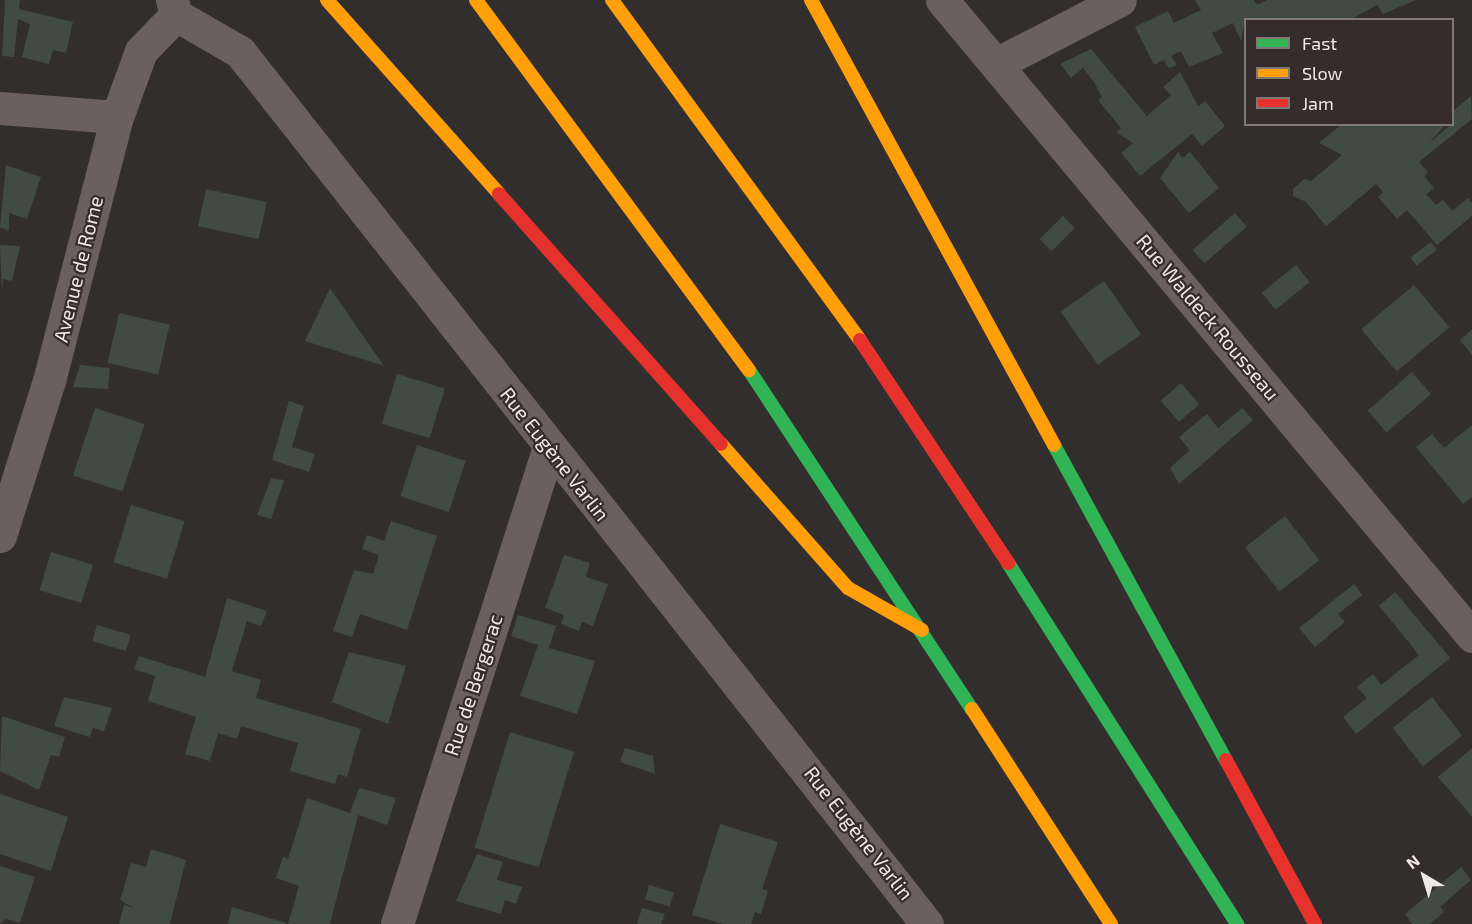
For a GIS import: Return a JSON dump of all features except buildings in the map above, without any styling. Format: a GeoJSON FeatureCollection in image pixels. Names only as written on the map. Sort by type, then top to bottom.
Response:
{"type":"FeatureCollection","features":[{"type":"Feature","properties":{"kind":"highway"},"geometry":{"type":"LineString","coordinates":[[327,0],[848,588],[926,633]]}},
{"type":"Feature","properties":{"kind":"highway"},"geometry":{"type":"LineString","coordinates":[[476,0],[773,402],[926,633],[1111,924]]}},
{"type":"Feature","properties":{"kind":"highway"},"geometry":{"type":"LineString","coordinates":[[612,0],[841,312],[1091,688],[1237,924]]}},
{"type":"Feature","properties":{"kind":"highway"},"geometry":{"type":"LineString","coordinates":[[811,0],[1315,924]]}},
{"type":"Feature","properties":{"kind":"street","name":"Rue Waldeck Rousseau"},"geometry":{"type":"LineString","coordinates":[[942,0],[998,63],[1472,636]]}},
{"type":"Feature","properties":{"kind":"street"},"geometry":{"type":"LineString","coordinates":[[998,63],[1120,0]]}},
{"type":"Feature","properties":{"kind":"street","name":"Avenue de Rome"},"geometry":{"type":"LineString","coordinates":[[0,536],[49,381],[117,117],[141,51],[174,8]]}},
{"type":"Feature","properties":{"kind":"street","name":"Rue Eugène Varlin"},"geometry":{"type":"LineString","coordinates":[[174,8],[240,52],[549,447],[903,909],[927,924]]}},
{"type":"Feature","properties":{"kind":"street"},"geometry":{"type":"LineString","coordinates":[[0,108],[117,117]]}},
{"type":"Feature","properties":{"kind":"street","name":"Rue de Bergerac"},"geometry":{"type":"LineString","coordinates":[[397,924],[549,447]]}},
{"type":"Feature","properties":{"kind":"traffic: fast"},"geometry":{"type":"LineString","coordinates":[[749,370],[972,709]]}},
{"type":"Feature","properties":{"kind":"traffic: fast"},"geometry":{"type":"LineString","coordinates":[[1054,445],[1226,760]]}},
{"type":"Feature","properties":{"kind":"traffic: fast"},"geometry":{"type":"LineString","coordinates":[[1008,563],[1237,924]]}},
{"type":"Feature","properties":{"kind":"traffic: slow"},"geometry":{"type":"LineString","coordinates":[[327,0],[499,194]]}},
{"type":"Feature","properties":{"kind":"traffic: slow"},"geometry":{"type":"LineString","coordinates":[[476,0],[749,370]]}},
{"type":"Feature","properties":{"kind":"traffic: slow"},"geometry":{"type":"LineString","coordinates":[[612,0],[860,340]]}},
{"type":"Feature","properties":{"kind":"traffic: slow"},"geometry":{"type":"LineString","coordinates":[[811,0],[1054,445]]}},
{"type":"Feature","properties":{"kind":"traffic: slow"},"geometry":{"type":"LineString","coordinates":[[721,444],[848,588],[922,630]]}},
{"type":"Feature","properties":{"kind":"traffic: slow"},"geometry":{"type":"LineString","coordinates":[[972,709],[1111,924]]}},
{"type":"Feature","properties":{"kind":"traffic: jam"},"geometry":{"type":"LineString","coordinates":[[499,194],[721,444]]}},
{"type":"Feature","properties":{"kind":"traffic: jam"},"geometry":{"type":"LineString","coordinates":[[860,340],[1008,563]]}},
{"type":"Feature","properties":{"kind":"traffic: jam"},"geometry":{"type":"LineString","coordinates":[[1226,760],[1315,924]]}}]}
